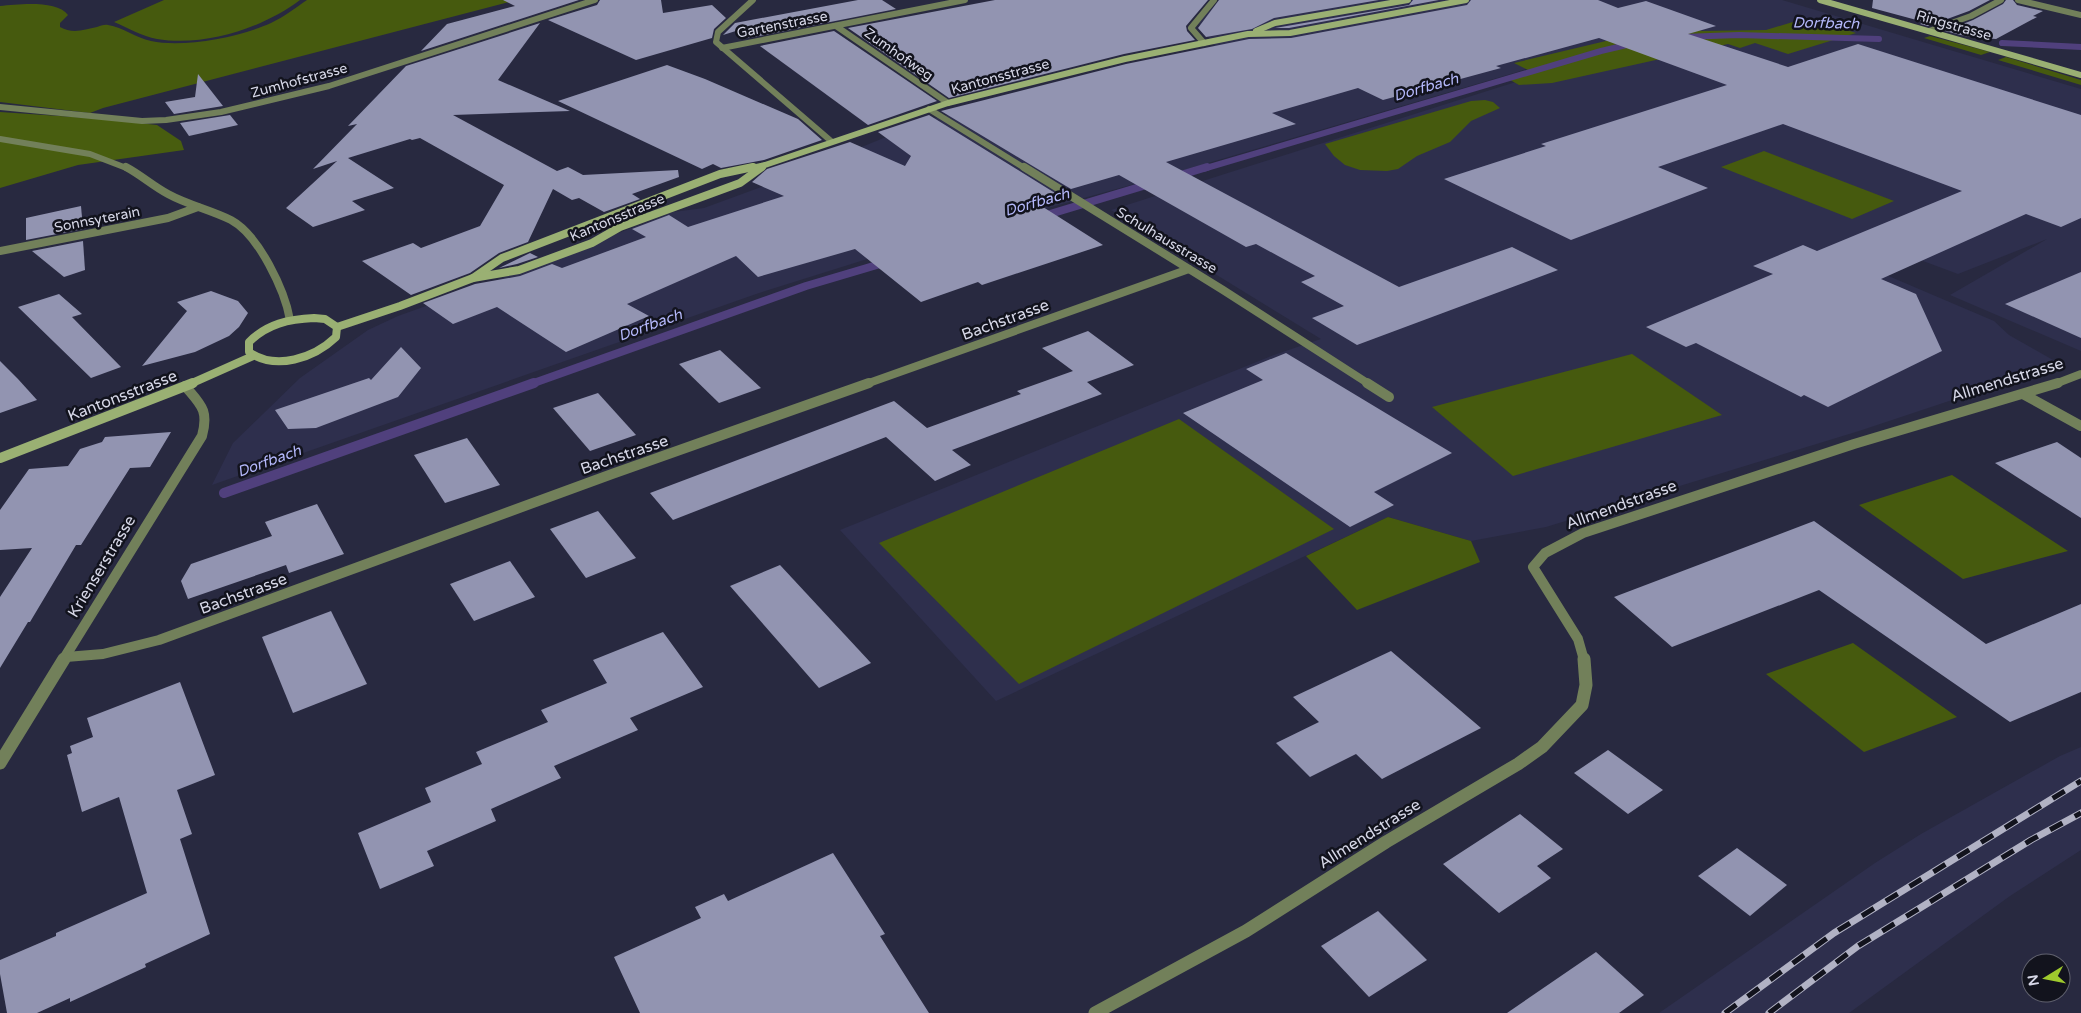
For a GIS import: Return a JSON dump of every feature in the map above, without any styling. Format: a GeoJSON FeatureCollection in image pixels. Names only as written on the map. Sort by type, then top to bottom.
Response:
{"type":"FeatureCollection","features":[{"type":"Feature","properties":{"kind":"main road","name":"Kantonsstrasse"},"geometry":{"type":"LineString","coordinates":[[1248,34],[1275,23],[1408,0]]}},
{"type":"Feature","properties":{"kind":"main road","name":"Kantonsstrasse"},"geometry":{"type":"LineString","coordinates":[[473,278],[502,258],[720,174],[765,165],[948,103],[1090,67],[1248,34],[1290,32],[1466,0]]}},
{"type":"Feature","properties":{"kind":"main road","name":"Ringstrasse"},"geometry":{"type":"LineString","coordinates":[[1820,0],[2081,76]]}},
{"type":"Feature","properties":{"kind":"main road","name":"Kantonsstrasse"},"geometry":{"type":"LineString","coordinates":[[337,327],[473,278],[519,270],[592,243],[620,227],[740,183],[765,165]]}},
{"type":"Feature","properties":{"kind":"main road"},"geometry":{"type":"LineString","coordinates":[[325,319],[337,327],[336,337],[332,342],[315,353],[280,360],[269,360],[253,356],[248,347],[253,336],[269,327],[290,320],[325,319]]}},
{"type":"Feature","properties":{"kind":"main road","name":"Kantonsstrasse"},"geometry":{"type":"LineString","coordinates":[[0,458],[185,386],[253,356]]}},
{"type":"Feature","properties":{"kind":"street","name":"Zumhofstrasse"},"geometry":{"type":"LineString","coordinates":[[0,107],[12,110],[140,120],[164,120],[212,113],[299,95],[595,0]]}},
{"type":"Feature","properties":{"kind":"street"},"geometry":{"type":"LineString","coordinates":[[753,0],[718,32],[716,42],[832,141]]}},
{"type":"Feature","properties":{"kind":"street","name":"Gartenstrasse"},"geometry":{"type":"LineString","coordinates":[[722,48],[965,0]]}},
{"type":"Feature","properties":{"kind":"street"},"geometry":{"type":"LineString","coordinates":[[1204,43],[1191,28],[1214,0]]}},
{"type":"Feature","properties":{"kind":"street"},"geometry":{"type":"LineString","coordinates":[[1929,31],[1971,16],[2001,0]]}},
{"type":"Feature","properties":{"kind":"street"},"geometry":{"type":"LineString","coordinates":[[2018,0],[2081,15]]}},
{"type":"Feature","properties":{"kind":"street","name":"Zumhofweg"},"geometry":{"type":"LineString","coordinates":[[836,26],[948,103]]}},
{"type":"Feature","properties":{"kind":"street","name":"Schulhausstrasse"},"geometry":{"type":"LineString","coordinates":[[929,109],[1189,269],[1389,397]]}},
{"type":"Feature","properties":{"kind":"street"},"geometry":{"type":"LineString","coordinates":[[0,138],[90,154],[128,168],[168,194],[233,221],[249,236],[269,264],[287,302],[290,320]]}},
{"type":"Feature","properties":{"kind":"street","name":"Sonnsyterain"},"geometry":{"type":"LineString","coordinates":[[0,251],[168,218],[198,207]]}},
{"type":"Feature","properties":{"kind":"street","name":"Bachstrasse"},"geometry":{"type":"LineString","coordinates":[[66,656],[103,654],[159,640],[602,477],[1189,269]]}},
{"type":"Feature","properties":{"kind":"street","name":"Allmendstrasse"},"geometry":{"type":"LineString","coordinates":[[1095,1013],[1246,931],[1386,842],[1542,748],[1582,705],[1586,686],[1585,663],[1578,639],[1533,567],[1545,553],[1584,533],[1854,444],[2023,394],[2081,374]]}},
{"type":"Feature","properties":{"kind":"street","name":"Krienserstrasse"},"geometry":{"type":"LineString","coordinates":[[0,763],[132,546],[202,436],[206,421],[206,411],[185,386]]}},
{"type":"Feature","properties":{"kind":"street"},"geometry":{"type":"LineString","coordinates":[[2023,394],[2081,426]]}},
{"type":"Feature","properties":{"kind":"shaded area"},"geometry":{"type":"Polygon","coordinates":[[[1221,0],[1782,0],[2081,89],[2081,351],[1950,295],[2047,239],[1958,274],[1880,245],[1858,263],[1994,321],[2009,335],[2060,364],[1859,431],[1546,527],[1471,541],[1388,517],[996,701],[840,530],[1274,355],[1321,339],[1111,210],[1579,62],[1570,54],[1514,73],[1167,175],[896,250],[759,293],[212,485],[233,443],[300,378],[368,330],[398,316],[482,286],[673,212],[704,208],[786,178],[930,119],[1217,49],[1200,26],[1199,21],[1221,0]]]}},
{"type":"Feature","properties":{"kind":"shaded area"},"geometry":{"type":"Polygon","coordinates":[[[2081,747],[2081,850],[2010,896],[1849,1013],[1659,1013],[1875,863],[1921,834],[2060,756],[2081,747]]]}},
{"type":"Feature","properties":{"kind":"green space"},"geometry":{"type":"Polygon","coordinates":[[[164,0],[300,0],[269,19],[251,27],[214,38],[175,41],[157,39],[140,34],[114,22],[164,0]]]}},
{"type":"Feature","properties":{"kind":"green space"},"geometry":{"type":"Polygon","coordinates":[[[307,0],[517,0],[103,108],[90,113],[0,102],[0,6],[47,5],[63,10],[68,15],[60,23],[60,27],[65,29],[78,31],[107,25],[151,41],[179,43],[212,40],[244,33],[271,23],[307,0]]]}},
{"type":"Feature","properties":{"kind":"green space"},"geometry":{"type":"Polygon","coordinates":[[[1796,21],[1824,30],[1841,28],[1856,33],[1788,54],[1755,43],[1740,48],[1728,44],[1552,83],[1519,85],[1505,77],[1528,70],[1514,63],[1673,25],[1683,25],[1702,31],[1766,30],[1796,21]]]}},
{"type":"Feature","properties":{"kind":"green space"},"geometry":{"type":"Polygon","coordinates":[[[1930,36],[1990,52],[1981,55],[1924,38],[1930,36]]]}},
{"type":"Feature","properties":{"kind":"green space"},"geometry":{"type":"Polygon","coordinates":[[[2006,57],[2081,80],[2081,85],[1998,60],[2006,57]]]}},
{"type":"Feature","properties":{"kind":"green space"},"geometry":{"type":"Polygon","coordinates":[[[1485,100],[1493,102],[1500,108],[1471,121],[1450,142],[1417,156],[1398,169],[1387,171],[1360,170],[1345,165],[1334,156],[1325,144],[1471,101],[1485,100]]]}},
{"type":"Feature","properties":{"kind":"green space"},"geometry":{"type":"Polygon","coordinates":[[[0,112],[103,119],[157,125],[181,141],[184,150],[78,165],[0,188],[0,112]]]}},
{"type":"Feature","properties":{"kind":"green space"},"geometry":{"type":"Polygon","coordinates":[[[1764,151],[1894,201],[1852,219],[1721,167],[1764,151]]]}},
{"type":"Feature","properties":{"kind":"green space"},"geometry":{"type":"Polygon","coordinates":[[[1632,354],[1722,415],[1513,476],[1432,407],[1632,354]]]}},
{"type":"Feature","properties":{"kind":"green space"},"geometry":{"type":"Polygon","coordinates":[[[1179,419],[1334,529],[1019,684],[879,543],[1179,419]]]}},
{"type":"Feature","properties":{"kind":"green space"},"geometry":{"type":"Polygon","coordinates":[[[1952,475],[2068,551],[1963,579],[1859,505],[1952,475]]]}},
{"type":"Feature","properties":{"kind":"green space"},"geometry":{"type":"Polygon","coordinates":[[[1388,517],[1471,541],[1480,562],[1357,610],[1306,556],[1388,517]]]}},
{"type":"Feature","properties":{"kind":"green space"},"geometry":{"type":"Polygon","coordinates":[[[1853,643],[1957,717],[1864,752],[1766,674],[1853,643]]]}},
{"type":"Feature","properties":{"kind":"building"},"geometry":{"type":"Polygon","coordinates":[[[503,0],[579,0],[421,51],[447,24],[515,6],[503,0]]]}},
{"type":"Feature","properties":{"kind":"building"},"geometry":{"type":"Polygon","coordinates":[[[600,0],[661,0],[663,13],[712,5],[726,18],[714,29],[712,38],[636,60],[548,20],[597,5],[600,0]]]}},
{"type":"Feature","properties":{"kind":"building"},"geometry":{"type":"Polygon","coordinates":[[[858,0],[882,0],[896,9],[749,38],[739,30],[723,35],[735,23],[858,0]]]}},
{"type":"Feature","properties":{"kind":"building"},"geometry":{"type":"Polygon","coordinates":[[[995,0],[1208,0],[1186,26],[1187,31],[1195,40],[1124,54],[949,98],[848,28],[995,0]]]}},
{"type":"Feature","properties":{"kind":"building"},"geometry":{"type":"Polygon","coordinates":[[[1219,0],[1379,0],[1274,18],[1252,29],[1206,37],[1198,28],[1219,0]]]}},
{"type":"Feature","properties":{"kind":"building"},"geometry":{"type":"Polygon","coordinates":[[[1413,0],[1439,0],[1289,28],[1275,28],[1409,5],[1413,0]]]}},
{"type":"Feature","properties":{"kind":"building"},"geometry":{"type":"Polygon","coordinates":[[[1471,0],[1598,0],[1618,8],[1646,1],[1716,26],[1688,34],[1788,67],[1858,44],[2081,115],[2081,218],[2061,227],[2026,214],[1881,279],[1916,294],[1942,351],[1828,407],[1804,395],[1801,397],[1696,343],[1686,347],[1646,327],[1773,274],[1753,266],[1803,245],[1817,251],[1962,191],[1783,124],[1658,167],[1708,188],[1571,240],[1444,179],[1546,146],[1541,144],[1727,85],[1599,38],[1496,66],[1501,68],[1383,100],[1358,88],[1272,113],[1296,124],[1166,162],[1399,287],[1512,247],[1558,270],[1357,345],[1312,318],[1344,306],[1301,282],[1315,276],[1256,244],[1246,247],[1119,175],[1071,189],[941,111],[1126,64],[1249,39],[1291,38],[1467,5],[1471,0]]]}},
{"type":"Feature","properties":{"kind":"building"},"geometry":{"type":"Polygon","coordinates":[[[1873,0],[1990,0],[1969,11],[1928,26],[1920,24],[1924,22],[1872,8],[1873,0]]]}},
{"type":"Feature","properties":{"kind":"building"},"geometry":{"type":"Polygon","coordinates":[[[2006,0],[2013,0],[2017,5],[2043,11],[2033,16],[2037,17],[1996,39],[1969,37],[1945,31],[1973,20],[2003,4],[2006,0]]]}},
{"type":"Feature","properties":{"kind":"building"},"geometry":{"type":"Polygon","coordinates":[[[540,23],[498,80],[570,111],[453,115],[557,171],[568,167],[583,175],[678,170],[679,177],[632,194],[640,199],[604,212],[579,198],[572,200],[553,189],[528,242],[499,253],[470,273],[411,295],[362,261],[413,243],[421,248],[480,226],[504,185],[420,138],[410,139],[348,158],[394,188],[352,201],[365,210],[313,227],[286,208],[337,161],[313,169],[357,124],[348,126],[406,66],[540,23]]]}},
{"type":"Feature","properties":{"kind":"building"},"geometry":{"type":"Polygon","coordinates":[[[834,31],[937,101],[868,125],[760,46],[834,31]]]}},
{"type":"Feature","properties":{"kind":"building"},"geometry":{"type":"Polygon","coordinates":[[[667,65],[705,79],[798,119],[822,140],[764,160],[721,168],[713,164],[702,169],[558,101],[667,65]]]}},
{"type":"Feature","properties":{"kind":"building"},"geometry":{"type":"Polygon","coordinates":[[[198,74],[223,106],[174,114],[165,102],[195,97],[198,74]]]}},
{"type":"Feature","properties":{"kind":"building"},"geometry":{"type":"Polygon","coordinates":[[[230,115],[238,125],[189,136],[180,123],[230,115]]]}},
{"type":"Feature","properties":{"kind":"building"},"geometry":{"type":"Polygon","coordinates":[[[929,115],[1055,193],[1032,200],[1103,245],[982,285],[978,282],[921,302],[855,249],[758,277],[736,256],[627,304],[649,316],[566,352],[497,307],[453,324],[423,303],[475,284],[520,276],[552,264],[562,268],[646,237],[632,229],[669,215],[688,227],[784,196],[752,182],[767,169],[850,142],[905,166],[911,156],[878,132],[929,115]]]}},
{"type":"Feature","properties":{"kind":"building"},"geometry":{"type":"Polygon","coordinates":[[[81,206],[83,229],[26,240],[26,218],[81,206]]]}},
{"type":"Feature","properties":{"kind":"building"},"geometry":{"type":"Polygon","coordinates":[[[83,241],[85,270],[64,277],[32,251],[83,241]]]}},
{"type":"Feature","properties":{"kind":"building"},"geometry":{"type":"Polygon","coordinates":[[[530,253],[538,257],[499,268],[530,253]]]}},
{"type":"Feature","properties":{"kind":"building"},"geometry":{"type":"Polygon","coordinates":[[[2081,272],[2081,338],[2005,304],[2081,272]]]}},
{"type":"Feature","properties":{"kind":"building"},"geometry":{"type":"Polygon","coordinates":[[[211,291],[238,301],[248,313],[239,327],[229,336],[195,352],[142,366],[187,311],[177,302],[211,291]]]}},
{"type":"Feature","properties":{"kind":"building"},"geometry":{"type":"Polygon","coordinates":[[[59,294],[82,314],[72,317],[121,367],[91,378],[18,307],[59,294]]]}},
{"type":"Feature","properties":{"kind":"building"},"geometry":{"type":"Polygon","coordinates":[[[1088,331],[1134,365],[1087,382],[1102,394],[952,450],[971,465],[935,481],[886,437],[673,520],[650,493],[894,401],[927,428],[1021,394],[1017,391],[1073,371],[1042,348],[1088,331]]]}},
{"type":"Feature","properties":{"kind":"building"},"geometry":{"type":"Polygon","coordinates":[[[401,347],[421,368],[398,397],[316,428],[288,429],[275,410],[369,378],[371,380],[401,347]]]}},
{"type":"Feature","properties":{"kind":"building"},"geometry":{"type":"Polygon","coordinates":[[[720,350],[761,388],[719,403],[679,364],[720,350]]]}},
{"type":"Feature","properties":{"kind":"building"},"geometry":{"type":"Polygon","coordinates":[[[1286,353],[1452,453],[1374,492],[1394,505],[1350,527],[1183,413],[1263,380],[1246,369],[1286,353]]]}},
{"type":"Feature","properties":{"kind":"building"},"geometry":{"type":"Polygon","coordinates":[[[0,361],[18,379],[37,400],[0,413],[0,361]]]}},
{"type":"Feature","properties":{"kind":"building"},"geometry":{"type":"Polygon","coordinates":[[[598,393],[636,435],[590,451],[553,408],[598,393]]]}},
{"type":"Feature","properties":{"kind":"building"},"geometry":{"type":"Polygon","coordinates":[[[171,432],[150,467],[130,468],[81,545],[76,545],[0,668],[0,597],[32,548],[0,550],[0,510],[29,469],[68,466],[80,449],[102,442],[105,437],[171,432]]]}},
{"type":"Feature","properties":{"kind":"building"},"geometry":{"type":"Polygon","coordinates":[[[467,438],[500,485],[445,503],[414,455],[467,438]]]}},
{"type":"Feature","properties":{"kind":"building"},"geometry":{"type":"Polygon","coordinates":[[[2057,442],[2081,458],[2081,518],[1995,463],[2057,442]]]}},
{"type":"Feature","properties":{"kind":"building"},"geometry":{"type":"Polygon","coordinates":[[[317,504],[344,554],[289,573],[286,565],[188,599],[181,581],[191,564],[272,536],[265,522],[317,504]]]}},
{"type":"Feature","properties":{"kind":"building"},"geometry":{"type":"Polygon","coordinates":[[[598,511],[636,558],[586,578],[550,529],[598,511]]]}},
{"type":"Feature","properties":{"kind":"building"},"geometry":{"type":"Polygon","coordinates":[[[1814,521],[1986,644],[2081,604],[2081,692],[2010,722],[1819,590],[1672,647],[1614,597],[1814,521]]]}},
{"type":"Feature","properties":{"kind":"building"},"geometry":{"type":"Polygon","coordinates":[[[510,561],[535,597],[474,621],[450,584],[510,561]]]}},
{"type":"Feature","properties":{"kind":"building"},"geometry":{"type":"Polygon","coordinates":[[[780,565],[871,663],[819,688],[730,586],[780,565]]]}},
{"type":"Feature","properties":{"kind":"building"},"geometry":{"type":"Polygon","coordinates":[[[331,611],[367,684],[293,713],[262,637],[331,611]]]}},
{"type":"Feature","properties":{"kind":"building"},"geometry":{"type":"Polygon","coordinates":[[[663,632],[703,687],[630,718],[638,730],[554,766],[561,778],[491,809],[496,821],[427,851],[434,866],[380,889],[358,833],[431,802],[425,788],[482,764],[476,752],[548,722],[541,710],[607,683],[593,660],[663,632]]]}},
{"type":"Feature","properties":{"kind":"building"},"geometry":{"type":"Polygon","coordinates":[[[1391,651],[1481,728],[1382,779],[1356,754],[1310,777],[1276,743],[1319,722],[1293,697],[1391,651]]]}},
{"type":"Feature","properties":{"kind":"building"},"geometry":{"type":"Polygon","coordinates":[[[180,682],[215,775],[177,790],[192,834],[180,839],[210,934],[145,964],[146,967],[70,1002],[70,998],[37,1013],[7,1013],[0,974],[0,960],[147,893],[119,797],[82,812],[67,755],[72,753],[70,746],[93,737],[87,718],[180,682]]]}},
{"type":"Feature","properties":{"kind":"building"},"geometry":{"type":"Polygon","coordinates":[[[1608,750],[1663,790],[1628,814],[1574,773],[1608,750]]]}},
{"type":"Feature","properties":{"kind":"building"},"geometry":{"type":"Polygon","coordinates":[[[1520,814],[1563,849],[1537,866],[1551,878],[1499,913],[1443,864],[1520,814]]]}},
{"type":"Feature","properties":{"kind":"building"},"geometry":{"type":"Polygon","coordinates":[[[1737,848],[1787,885],[1750,916],[1698,876],[1737,848]]]}},
{"type":"Feature","properties":{"kind":"building"},"geometry":{"type":"Polygon","coordinates":[[[833,853],[885,934],[880,936],[929,1013],[640,1013],[614,957],[701,918],[695,907],[724,894],[728,901],[833,853]]]}},
{"type":"Feature","properties":{"kind":"building"},"geometry":{"type":"Polygon","coordinates":[[[1378,911],[1427,960],[1369,997],[1321,946],[1378,911]]]}},
{"type":"Feature","properties":{"kind":"building"},"geometry":{"type":"Polygon","coordinates":[[[1596,952],[1644,995],[1619,1013],[1507,1013],[1596,952]]]}},
{"type":"Feature","properties":{"kind":"waterway","name":"Dorfbach"},"geometry":{"type":"LineString","coordinates":[[1682,37],[1739,35],[1879,39]]}},
{"type":"Feature","properties":{"kind":"waterway","name":"Dorfbach"},"geometry":{"type":"LineString","coordinates":[[1203,169],[1601,51],[1635,43]]}},
{"type":"Feature","properties":{"kind":"waterway","name":"Dorfbach"},"geometry":{"type":"LineString","coordinates":[[2002,43],[2081,47]]}},
{"type":"Feature","properties":{"kind":"waterway","name":"Dorfbach"},"geometry":{"type":"LineString","coordinates":[[1174,177],[1207,167]]}},
{"type":"Feature","properties":{"kind":"waterway","name":"Dorfbach"},"geometry":{"type":"LineString","coordinates":[[1040,217],[1153,183]]}},
{"type":"Feature","properties":{"kind":"waterway","name":"Dorfbach"},"geometry":{"type":"LineString","coordinates":[[531,384],[806,286],[887,262]]}},
{"type":"Feature","properties":{"kind":"waterway","name":"Dorfbach"},"geometry":{"type":"LineString","coordinates":[[224,493],[534,383]]}},
{"type":"Feature","properties":{"kind":"railway"},"geometry":{"type":"LineString","coordinates":[[1725,1013],[1834,933],[2081,781]]}},
{"type":"Feature","properties":{"kind":"railway"},"geometry":{"type":"LineString","coordinates":[[1769,1013],[1858,946],[2031,840],[2081,813]]}}]}
